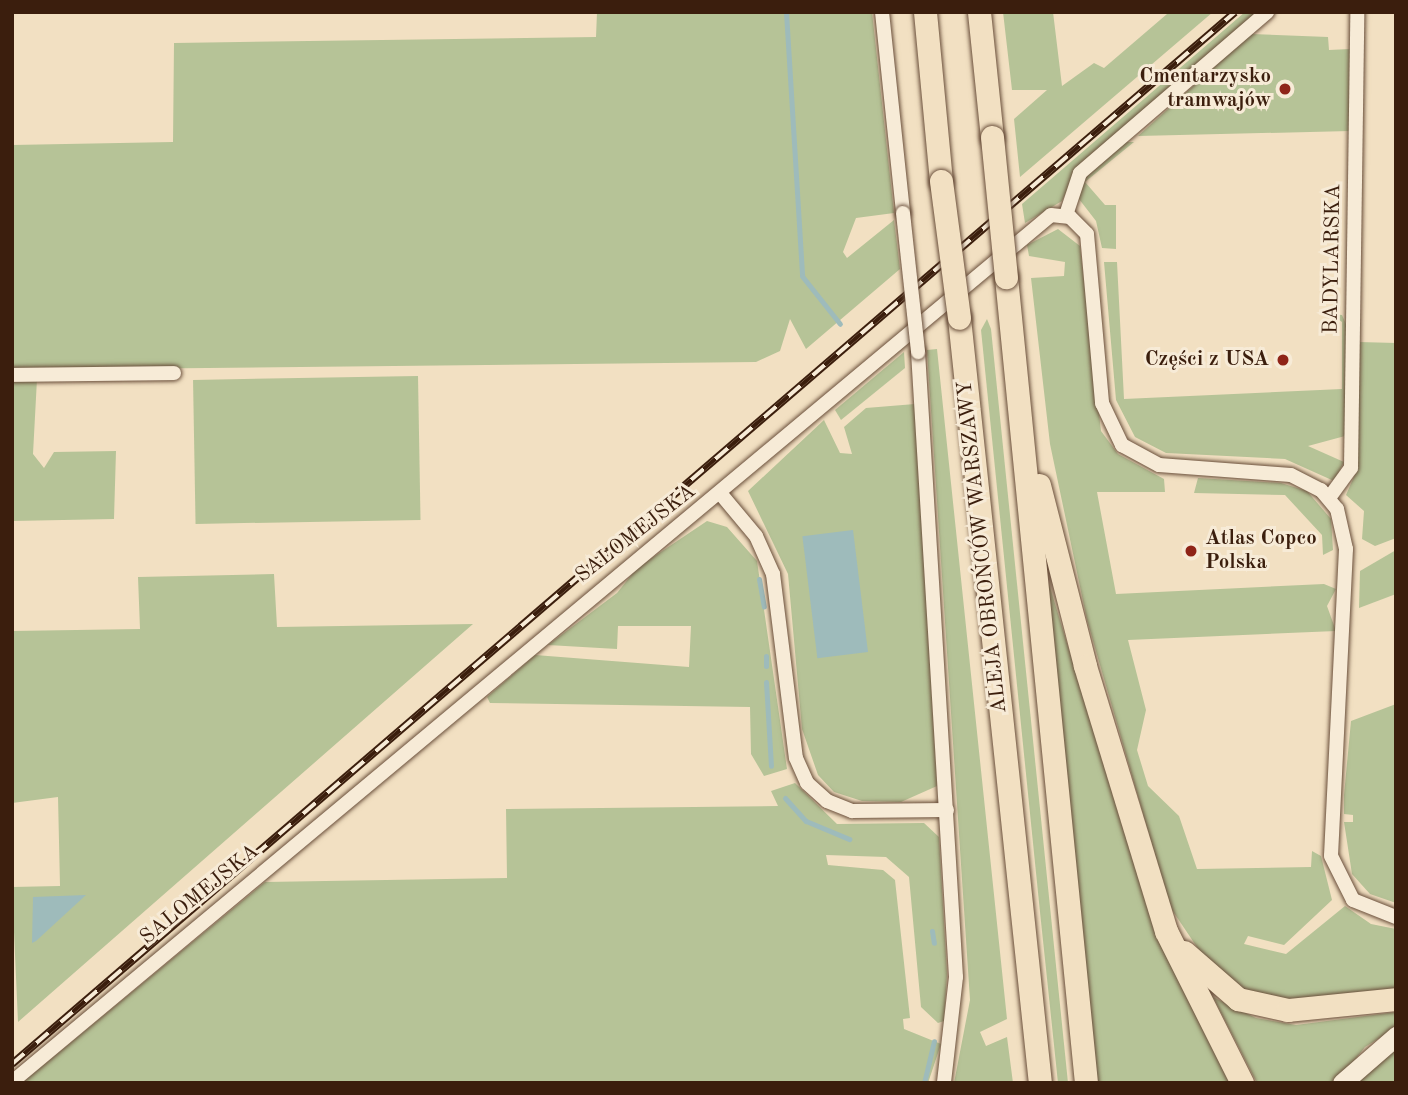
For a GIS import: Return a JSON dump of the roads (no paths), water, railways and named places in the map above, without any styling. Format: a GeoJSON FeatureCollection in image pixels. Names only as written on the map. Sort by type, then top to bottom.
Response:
{"type":"FeatureCollection","features":[{"type":"Feature","properties":{"kind":"main road","name":"ALEJA OBROŃCÓW WARSZAWY"},"geometry":{"type":"LineString","coordinates":[[925,12],[941,181],[959,318],[1040,1083]]}},
{"type":"Feature","properties":{"kind":"main road"},"geometry":{"type":"LineString","coordinates":[[979,12],[1086,1083]]}},
{"type":"Feature","properties":{"kind":"main road"},"geometry":{"type":"LineString","coordinates":[[1014,347],[1047,527],[1166,931],[1242,1083]]}},
{"type":"Feature","properties":{"kind":"main road"},"geometry":{"type":"LineString","coordinates":[[1166,931],[1202,973],[1238,999],[1319,1011],[1396,999]]}},
{"type":"Feature","properties":{"kind":"main road"},"geometry":{"type":"LineString","coordinates":[[1342,1083],[1396,1036]]}},
{"type":"Feature","properties":{"kind":"street"},"geometry":{"type":"LineString","coordinates":[[882,12],[918,352],[947,810],[956,977],[944,1083]]}},
{"type":"Feature","properties":{"kind":"street"},"geometry":{"type":"LineString","coordinates":[[1267,12],[1080,173],[1066,215],[1081,224],[1088,240],[1102,404],[1122,445],[1159,465],[1291,475],[1329,498],[1340,517],[1346,549],[1332,863],[1353,900],[1396,917]]}},
{"type":"Feature","properties":{"kind":"street","name":"BADYLARSKA"},"geometry":{"type":"LineString","coordinates":[[1329,498],[1351,468],[1357,12]]}},
{"type":"Feature","properties":{"kind":"street","name":"SALOMEJSKA"},"geometry":{"type":"LineString","coordinates":[[12,1082],[720,494],[1037,222],[1066,215]]}},
{"type":"Feature","properties":{"kind":"street"},"geometry":{"type":"LineString","coordinates":[[12,375],[174,373]]}},
{"type":"Feature","properties":{"kind":"street"},"geometry":{"type":"LineString","coordinates":[[720,494],[756,536],[773,574],[796,758],[807,783],[827,802],[863,814],[947,810]]}},
{"type":"Feature","properties":{"kind":"water"},"geometry":{"type":"Polygon","coordinates":[[[853,530],[868,652],[817,658],[802,536],[853,530]]]}},
{"type":"Feature","properties":{"kind":"water"},"geometry":{"type":"Polygon","coordinates":[[[86,895],[36,941],[32,943],[33,897],[86,895]]]}},
{"type":"Feature","properties":{"kind":"waterway"},"geometry":{"type":"LineString","coordinates":[[786,12],[802,276],[840,324]]}},
{"type":"Feature","properties":{"kind":"waterway"},"geometry":{"type":"LineString","coordinates":[[759,579],[764,607]]}},
{"type":"Feature","properties":{"kind":"waterway"},"geometry":{"type":"LineString","coordinates":[[766,656],[766,666]]}},
{"type":"Feature","properties":{"kind":"waterway"},"geometry":{"type":"LineString","coordinates":[[766,682],[771,766]]}},
{"type":"Feature","properties":{"kind":"waterway"},"geometry":{"type":"LineString","coordinates":[[785,798],[806,821],[849,839]]}},
{"type":"Feature","properties":{"kind":"waterway"},"geometry":{"type":"LineString","coordinates":[[932,931],[934,943]]}},
{"type":"Feature","properties":{"kind":"waterway"},"geometry":{"type":"LineString","coordinates":[[924,1083],[934,1041]]}},
{"type":"Feature","properties":{"kind":"railway"},"geometry":{"type":"LineString","coordinates":[[12,1064],[1235,12]]}},
{"type":"Feature","properties":{"kind":"place","name":"Cmentarzysko tramwajów"},"geometry":{"type":"Point","coordinates":[1285,89]}},
{"type":"Feature","properties":{"kind":"place","name":"Części z USA"},"geometry":{"type":"Point","coordinates":[1283,360]}},
{"type":"Feature","properties":{"kind":"place","name":"Atlas Copco Polska"},"geometry":{"type":"Point","coordinates":[1191,551]}}]}
